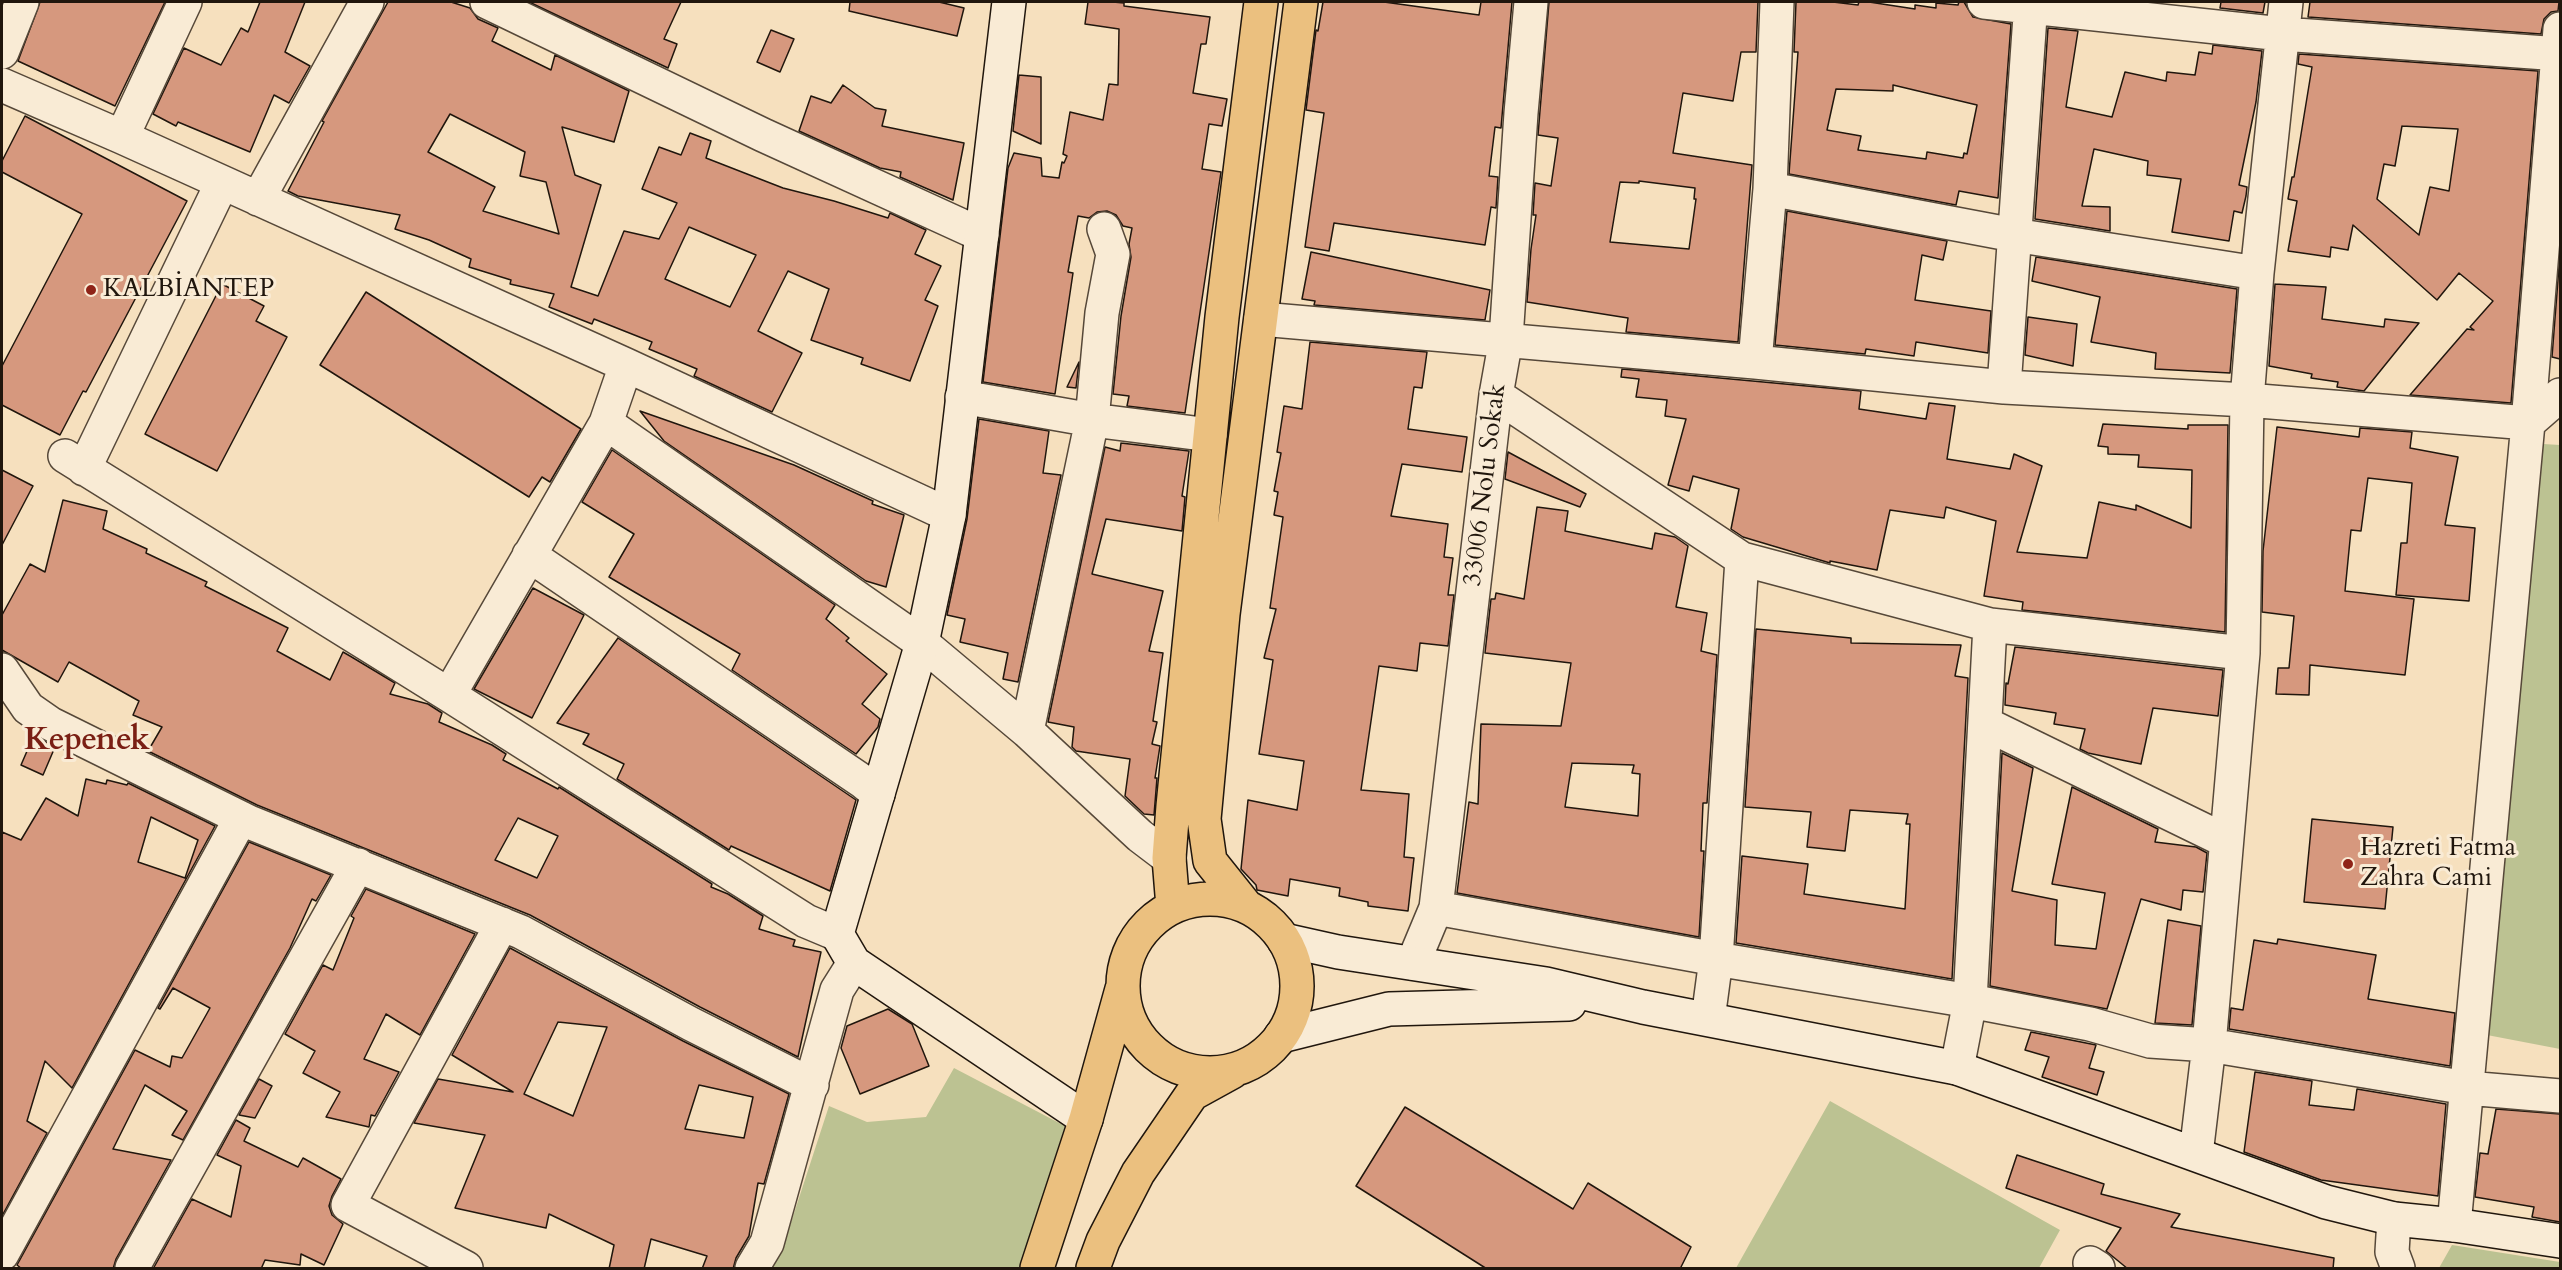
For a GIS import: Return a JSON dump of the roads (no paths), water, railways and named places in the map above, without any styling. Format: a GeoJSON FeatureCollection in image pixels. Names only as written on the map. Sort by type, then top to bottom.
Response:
{"type":"FeatureCollection","features":[{"type":"Feature","properties":{"kind":"main road"},"geometry":{"type":"LineString","coordinates":[[1173,906],[1169,858],[1210,435],[1261,2]]}},
{"type":"Feature","properties":{"kind":"main road"},"geometry":{"type":"LineString","coordinates":[[1246,906],[1210,861],[1204,819],[1223,614],[1301,2]]}},
{"type":"Feature","properties":{"kind":"main road"},"geometry":{"type":"LineString","coordinates":[[1037,1269],[1086,1119],[1122,989],[1128,956],[1146,927],[1173,906],[1197,900],[1222,900],[1246,906],[1268,920],[1284,940],[1294,963],[1297,988],[1293,1014],[1281,1036],[1262,1055],[1192,1094],[1138,1173],[1103,1241],[1093,1269]]}},
{"type":"Feature","properties":{"kind":"main road"},"geometry":{"type":"LineString","coordinates":[[1122,989],[1128,1016],[1141,1039],[1160,1058],[1185,1069],[1212,1073],[1238,1068]]}},
{"type":"Feature","properties":{"kind":"street"},"geometry":{"type":"LineString","coordinates":[[3,42],[22,2]]}},
{"type":"Feature","properties":{"kind":"street"},"geometry":{"type":"LineString","coordinates":[[122,137],[185,2]]}},
{"type":"Feature","properties":{"kind":"street"},"geometry":{"type":"LineString","coordinates":[[258,199],[367,2]]}},
{"type":"Feature","properties":{"kind":"street"},"geometry":{"type":"LineString","coordinates":[[487,2],[763,135],[982,235]]}},
{"type":"Feature","properties":{"kind":"street"},"geometry":{"type":"LineString","coordinates":[[837,934],[922,643],[949,515],[1010,2]]}},
{"type":"Feature","properties":{"kind":"street","name":"33006 Nolu Sokak"},"geometry":{"type":"LineString","coordinates":[[1413,963],[1436,908],[1496,395],[1506,339],[1531,2]]}},
{"type":"Feature","properties":{"kind":"street"},"geometry":{"type":"LineString","coordinates":[[1755,362],[1770,189],[1777,2]]}},
{"type":"Feature","properties":{"kind":"street"},"geometry":{"type":"LineString","coordinates":[[1984,2],[2031,5],[2282,34],[2560,46],[2528,423],[2454,1226]]}},
{"type":"Feature","properties":{"kind":"street"},"geometry":{"type":"LineString","coordinates":[[2196,1154],[2210,1045],[2243,653],[2247,400],[2257,273],[2286,2]]}},
{"type":"Feature","properties":{"kind":"street"},"geometry":{"type":"LineString","coordinates":[[2004,387],[2031,5]]}},
{"type":"Feature","properties":{"kind":"street"},"geometry":{"type":"LineString","coordinates":[[2,85],[626,365],[949,515]]}},
{"type":"Feature","properties":{"kind":"street"},"geometry":{"type":"LineString","coordinates":[[222,183],[74,463],[449,695],[806,921],[837,934],[854,963],[1086,1119]]}},
{"type":"Feature","properties":{"kind":"street"},"geometry":{"type":"LineString","coordinates":[[1770,189],[2014,235],[2257,273]]}},
{"type":"Feature","properties":{"kind":"street"},"geometry":{"type":"LineString","coordinates":[[1027,730],[1092,420],[1102,313],[1113,254],[1104,229]]}},
{"type":"Feature","properties":{"kind":"street"},"geometry":{"type":"LineString","coordinates":[[1261,319],[1506,339],[2004,387],[2247,400],[2528,423],[2560,395]]}},
{"type":"Feature","properties":{"kind":"street"},"geometry":{"type":"LineString","coordinates":[[449,695],[606,423],[626,365]]}},
{"type":"Feature","properties":{"kind":"street"},"geometry":{"type":"LineString","coordinates":[[1496,395],[1742,559],[1990,625],[2243,653]]}},
{"type":"Feature","properties":{"kind":"street"},"geometry":{"type":"LineString","coordinates":[[962,396],[1092,420],[1210,435]]}},
{"type":"Feature","properties":{"kind":"street"},"geometry":{"type":"LineString","coordinates":[[606,423],[922,643],[1027,730],[1140,836],[1169,858]]}},
{"type":"Feature","properties":{"kind":"street"},"geometry":{"type":"LineString","coordinates":[[529,555],[878,794]]}},
{"type":"Feature","properties":{"kind":"street"},"geometry":{"type":"LineString","coordinates":[[1708,1019],[1716,959],[1742,559]]}},
{"type":"Feature","properties":{"kind":"street"},"geometry":{"type":"LineString","coordinates":[[1957,1068],[1970,1001],[1990,625]]}},
{"type":"Feature","properties":{"kind":"street"},"geometry":{"type":"LineString","coordinates":[[2,670],[28,708],[51,724],[241,818],[522,932],[691,1024],[812,1085]]}},
{"type":"Feature","properties":{"kind":"street"},"geometry":{"type":"LineString","coordinates":[[1986,724],[2226,841]]}},
{"type":"Feature","properties":{"kind":"street"},"geometry":{"type":"LineString","coordinates":[[2,1254],[241,818]]}},
{"type":"Feature","properties":{"kind":"street"},"geometry":{"type":"LineString","coordinates":[[132,1269],[358,865]]}},
{"type":"Feature","properties":{"kind":"street"},"geometry":{"type":"LineString","coordinates":[[1436,908],[1716,959],[1970,1001],[2090,1024],[2150,1041],[2210,1045],[2467,1088],[2560,1096]]}},
{"type":"Feature","properties":{"kind":"street"},"geometry":{"type":"LineString","coordinates":[[466,1269],[348,1205],[502,924]]}},
{"type":"Feature","properties":{"kind":"street"},"geometry":{"type":"LineString","coordinates":[[1284,940],[1338,952],[1546,984],[1643,1006],[1957,1068],[2326,1202],[2394,1220],[2560,1241]]}},
{"type":"Feature","properties":{"kind":"street"},"geometry":{"type":"LineString","coordinates":[[752,1269],[767,1243],[837,990],[854,963]]}},
{"type":"Feature","properties":{"kind":"street"},"geometry":{"type":"LineString","coordinates":[[1281,1036],[1389,1009],[1553,1003],[1643,1006]]}},
{"type":"Feature","properties":{"kind":"street"},"geometry":{"type":"LineString","coordinates":[[2394,1220],[2392,1252],[2398,1269]]}},
{"type":"Feature","properties":{"kind":"place","name":"KALBİANTEP"},"geometry":{"type":"Point","coordinates":[91,290]}},
{"type":"Feature","properties":{"kind":"place","name":"Hazreti Fatma Zahra Cami"},"geometry":{"type":"Point","coordinates":[2348,864]}},
{"type":"Feature","properties":{"kind":"district","name":"Kepenek"},"geometry":{"type":"Point","coordinates":[87,742]}}]}
